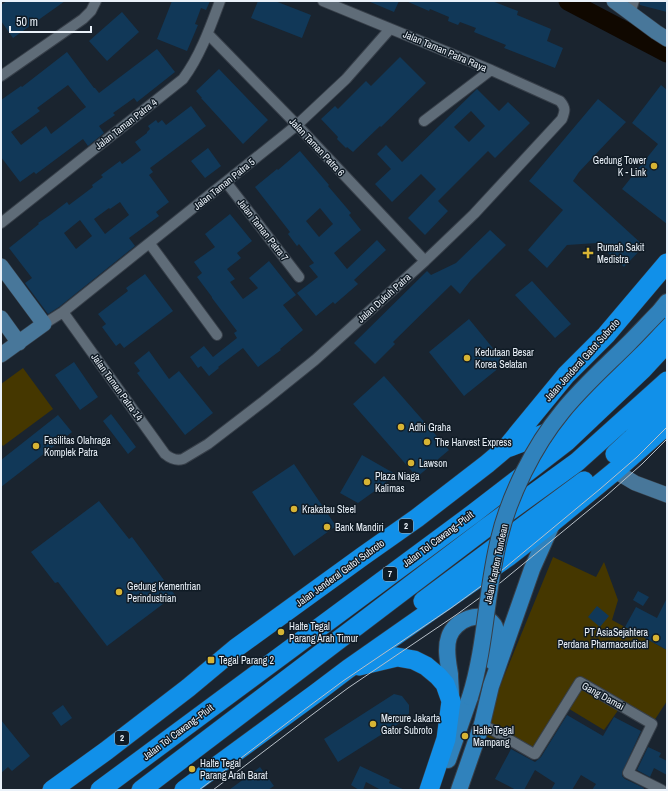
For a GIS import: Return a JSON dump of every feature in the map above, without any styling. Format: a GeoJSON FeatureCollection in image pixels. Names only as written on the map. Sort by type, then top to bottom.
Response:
{"type":"FeatureCollection","features":[{"type":"Feature","properties":{"kind":"highway","name":"Jalan Jenderal Gatot Subroto"},"geometry":{"type":"LineString","coordinates":[[54,790],[106,752],[188,688],[236,648],[417,518],[506,448],[566,375],[606,336],[667,263]]}},
{"type":"Feature","properties":{"kind":"highway"},"geometry":{"type":"LineString","coordinates":[[506,448],[558,427],[594,398],[633,360],[665,309]]}},
{"type":"Feature","properties":{"kind":"highway","name":"Jalan Tol Cawang–Pluit"},"geometry":{"type":"LineString","coordinates":[[100,790],[474,513],[566,442],[643,369],[667,343]]}},
{"type":"Feature","properties":{"kind":"highway","name":"Jalan Tol Cawang–Pluit"},"geometry":{"type":"LineString","coordinates":[[141,790],[486,528],[577,462],[667,381]]}},
{"type":"Feature","properties":{"kind":"highway"},"geometry":{"type":"LineString","coordinates":[[355,664],[419,604],[588,478],[628,442],[667,401]]}},
{"type":"Feature","properties":{"kind":"highway"},"geometry":{"type":"LineString","coordinates":[[184,790],[355,664],[508,557],[615,471],[667,425]]}},
{"type":"Feature","properties":{"kind":"highway"},"geometry":{"type":"LineString","coordinates":[[355,664],[397,657],[414,660],[426,666],[445,684],[451,701],[446,739],[429,790]]}},
{"type":"Feature","properties":{"kind":"main road","name":"Jalan Kapten Tendean"},"geometry":{"type":"LineString","coordinates":[[435,790],[451,752],[476,678],[499,538],[510,502],[526,468],[540,442],[562,413],[591,380],[665,309]]}},
{"type":"Feature","properties":{"kind":"main road"},"geometry":{"type":"LineString","coordinates":[[460,790],[482,724],[491,686],[532,569],[553,522]]}},
{"type":"Feature","properties":{"kind":"main road"},"geometry":{"type":"LineString","coordinates":[[451,701],[451,684],[447,647],[448,639],[450,632],[455,626],[466,619],[475,617],[482,618],[490,621],[494,626],[496,632],[491,686]]}},
{"type":"Feature","properties":{"kind":"street"},"geometry":{"type":"LineString","coordinates":[[1,76],[83,19],[91,11],[96,1]]}},
{"type":"Feature","properties":{"kind":"street","name":"Jalan Taman Patra 4"},"geometry":{"type":"LineString","coordinates":[[1,223],[183,78],[189,70],[208,34],[220,1]]}},
{"type":"Feature","properties":{"kind":"street","name":"Jalan Taman Patra Raya"},"geometry":{"type":"LineString","coordinates":[[323,1],[491,70],[552,97],[560,101],[564,106]]}},
{"type":"Feature","properties":{"kind":"street"},"geometry":{"type":"LineString","coordinates":[[614,1],[632,7],[656,32],[667,39]]}},
{"type":"Feature","properties":{"kind":"street","name":"Jalan Taman Patra 5"},"geometry":{"type":"LineString","coordinates":[[44,324],[63,312],[150,244],[297,125],[346,79],[390,29]]}},
{"type":"Feature","properties":{"kind":"street","name":"Jalan Taman Patra 6"},"geometry":{"type":"LineString","coordinates":[[208,34],[297,125],[425,261]]}},
{"type":"Feature","properties":{"kind":"street"},"geometry":{"type":"LineString","coordinates":[[424,121],[491,70]]}},
{"type":"Feature","properties":{"kind":"street","name":"Jalan Dukuh Patra"},"geometry":{"type":"LineString","coordinates":[[174,459],[183,459],[208,444],[264,401],[315,360],[425,261],[474,214],[562,119],[564,106]]}},
{"type":"Feature","properties":{"kind":"street","name":"Jalan Taman Patra 7"},"geometry":{"type":"LineString","coordinates":[[226,182],[299,277]]}},
{"type":"Feature","properties":{"kind":"street"},"geometry":{"type":"LineString","coordinates":[[150,244],[217,335]]}},
{"type":"Feature","properties":{"kind":"street"},"geometry":{"type":"LineString","coordinates":[[1,266],[44,324],[1,355]]}},
{"type":"Feature","properties":{"kind":"street","name":"Jalan Taman Patra 14"},"geometry":{"type":"LineString","coordinates":[[63,312],[165,454],[174,459]]}},
{"type":"Feature","properties":{"kind":"street"},"geometry":{"type":"LineString","coordinates":[[1,318],[19,343]]}},
{"type":"Feature","properties":{"kind":"street"},"geometry":{"type":"LineString","coordinates":[[615,471],[636,483],[667,495]]}},
{"type":"Feature","properties":{"kind":"street","name":"Gang Damai"},"geometry":{"type":"LineString","coordinates":[[482,724],[535,754],[580,682],[652,724],[628,773],[662,790]]}},
{"type":"Feature","properties":{"kind":"shaded area"},"geometry":{"type":"Polygon","coordinates":[[[23,368],[53,409],[3,446],[1,443],[1,384],[23,368]]]}},
{"type":"Feature","properties":{"kind":"shaded area"},"geometry":{"type":"Polygon","coordinates":[[[553,557],[596,577],[604,562],[618,600],[612,620],[667,650],[667,701],[652,724],[619,709],[604,730],[566,707],[534,755],[482,735],[484,725],[553,557]]]}},
{"type":"Feature","properties":{"kind":"building"},"geometry":{"type":"Polygon","coordinates":[[[7,1],[65,1],[13,38],[1,21],[1,5],[7,1]]]}},
{"type":"Feature","properties":{"kind":"building"},"geometry":{"type":"Polygon","coordinates":[[[172,1],[210,1],[206,10],[201,8],[195,24],[198,25],[187,51],[157,39],[172,1]]]}},
{"type":"Feature","properties":{"kind":"building"},"geometry":{"type":"Polygon","coordinates":[[[258,1],[275,1],[311,15],[302,38],[251,18],[258,1]]]}},
{"type":"Feature","properties":{"kind":"building"},"geometry":{"type":"Polygon","coordinates":[[[368,1],[399,1],[394,12],[368,1]]]}},
{"type":"Feature","properties":{"kind":"building"},"geometry":{"type":"Polygon","coordinates":[[[406,1],[492,1],[518,11],[517,15],[551,29],[547,41],[563,48],[555,68],[504,48],[506,45],[474,32],[476,28],[460,22],[458,25],[448,21],[449,17],[430,9],[429,11],[406,1]]]}},
{"type":"Feature","properties":{"kind":"building"},"geometry":{"type":"Polygon","coordinates":[[[640,1],[667,1],[667,12],[640,5],[640,1]]]}},
{"type":"Feature","properties":{"kind":"building"},"geometry":{"type":"Polygon","coordinates":[[[122,12],[139,32],[107,61],[89,41],[122,12]]]}},
{"type":"Feature","properties":{"kind":"building"},"geometry":{"type":"Polygon","coordinates":[[[157,49],[175,72],[137,102],[134,98],[113,113],[115,115],[99,126],[104,133],[88,146],[83,139],[36,174],[34,172],[20,182],[1,157],[1,100],[21,86],[22,87],[67,52],[99,93],[157,49]],[[68,85],[37,108],[40,111],[11,132],[21,145],[46,126],[51,134],[86,107],[68,85]]]}},
{"type":"Feature","properties":{"kind":"building"},"geometry":{"type":"Polygon","coordinates":[[[400,57],[426,83],[353,152],[347,147],[346,148],[337,139],[338,137],[321,119],[335,106],[338,109],[366,81],[371,86],[400,57]]]}},
{"type":"Feature","properties":{"kind":"building"},"geometry":{"type":"Polygon","coordinates":[[[219,69],[268,120],[243,144],[196,91],[219,69]]]}},
{"type":"Feature","properties":{"kind":"building","name":"Gedung Tower K - Link"},"geometry":{"type":"Polygon","coordinates":[[[661,85],[667,90],[667,224],[622,189],[658,144],[632,123],[661,85]]]}},
{"type":"Feature","properties":{"kind":"building"},"geometry":{"type":"Polygon","coordinates":[[[477,89],[499,111],[508,102],[530,123],[495,158],[488,151],[438,201],[448,211],[425,235],[408,218],[436,189],[421,174],[392,202],[375,184],[391,169],[377,154],[386,145],[402,162],[477,89]],[[471,111],[454,127],[469,142],[485,126],[471,111]]]}},
{"type":"Feature","properties":{"kind":"building"},"geometry":{"type":"Polygon","coordinates":[[[598,99],[626,122],[579,172],[573,181],[644,246],[624,267],[597,243],[567,245],[547,268],[528,250],[563,210],[529,181],[598,99]]]}},
{"type":"Feature","properties":{"kind":"building"},"geometry":{"type":"Polygon","coordinates":[[[191,106],[206,126],[150,168],[153,172],[149,175],[169,202],[156,212],[159,216],[129,238],[135,246],[59,307],[48,314],[25,283],[32,278],[9,248],[39,224],[38,223],[67,202],[69,205],[93,187],[92,185],[103,177],[101,175],[120,161],[122,164],[141,150],[135,142],[147,133],[150,129],[148,126],[156,120],[158,123],[162,120],[166,125],[191,106]],[[120,202],[94,219],[105,234],[129,215],[120,202]],[[80,220],[64,233],[76,249],[92,236],[80,220]]]}},
{"type":"Feature","properties":{"kind":"building"},"geometry":{"type":"Polygon","coordinates":[[[208,148],[221,166],[205,178],[191,161],[208,148]]]}},
{"type":"Feature","properties":{"kind":"building"},"geometry":{"type":"Polygon","coordinates":[[[300,151],[351,213],[349,215],[361,230],[334,253],[347,269],[377,240],[386,250],[354,280],[358,284],[335,304],[333,302],[316,316],[297,293],[318,277],[309,266],[314,263],[299,244],[297,246],[288,234],[290,232],[255,187],[277,169],[278,170],[300,151]],[[320,208],[306,221],[319,237],[333,224],[320,208]]]}},
{"type":"Feature","properties":{"kind":"building"},"geometry":{"type":"Polygon","coordinates":[[[230,214],[252,241],[237,253],[241,258],[227,269],[235,279],[230,282],[243,299],[258,288],[249,278],[269,261],[296,295],[283,305],[303,330],[280,349],[281,350],[258,367],[243,348],[218,367],[219,368],[209,376],[201,366],[198,368],[190,357],[204,346],[213,357],[237,338],[234,333],[237,331],[197,277],[202,273],[194,262],[215,247],[205,234],[230,214]]]}},
{"type":"Feature","properties":{"kind":"building"},"geometry":{"type":"Polygon","coordinates":[[[490,230],[506,245],[471,280],[460,294],[451,285],[393,342],[395,344],[375,364],[354,343],[427,271],[431,275],[456,263],[490,230]]]}},
{"type":"Feature","properties":{"kind":"building"},"geometry":{"type":"Polygon","coordinates":[[[145,274],[173,311],[124,348],[120,343],[116,346],[102,327],[106,324],[98,314],[128,291],[126,288],[145,274]]]}},
{"type":"Feature","properties":{"kind":"building"},"geometry":{"type":"Polygon","coordinates":[[[532,281],[571,324],[555,338],[515,295],[532,281]]]}},
{"type":"Feature","properties":{"kind":"building","name":"Kedutaan Besar Korea Selatan"},"geometry":{"type":"Polygon","coordinates":[[[469,319],[505,363],[464,396],[429,352],[469,319]]]}},
{"type":"Feature","properties":{"kind":"building"},"geometry":{"type":"Polygon","coordinates":[[[149,351],[169,379],[179,371],[213,413],[185,435],[137,373],[140,371],[134,363],[149,351]]]}},
{"type":"Feature","properties":{"kind":"building"},"geometry":{"type":"Polygon","coordinates":[[[74,362],[98,397],[80,410],[55,375],[74,362]]]}},
{"type":"Feature","properties":{"kind":"building","name":"Adhi Graha"},"geometry":{"type":"Polygon","coordinates":[[[384,376],[449,450],[417,477],[353,404],[384,376]]]}},
{"type":"Feature","properties":{"kind":"building"},"geometry":{"type":"Polygon","coordinates":[[[111,414],[136,447],[128,454],[103,421],[111,414]]]}},
{"type":"Feature","properties":{"kind":"building","name":"Fasilitas Olahraga Komplek Patra"},"geometry":{"type":"Polygon","coordinates":[[[58,415],[72,432],[1,487],[1,460],[58,415]]]}},
{"type":"Feature","properties":{"kind":"building","name":"Plaza Niaga Kalimas"},"geometry":{"type":"Polygon","coordinates":[[[362,455],[397,475],[358,503],[340,493],[362,455]]]}},
{"type":"Feature","properties":{"kind":"building","name":"Krakatau Steel"},"geometry":{"type":"Polygon","coordinates":[[[294,464],[336,526],[294,556],[252,492],[294,464]]]}},
{"type":"Feature","properties":{"kind":"building"},"geometry":{"type":"Polygon","coordinates":[[[99,501],[129,539],[132,537],[175,595],[107,646],[58,582],[55,583],[31,552],[99,501]]]}},
{"type":"Feature","properties":{"kind":"building"},"geometry":{"type":"Polygon","coordinates":[[[638,591],[649,597],[643,606],[633,600],[638,591]]]}},
{"type":"Feature","properties":{"kind":"building","name":"PT AsiaSejahtera Perdana Pharmaceutical"},"geometry":{"type":"Polygon","coordinates":[[[667,598],[667,650],[625,627],[636,607],[657,618],[667,598]]]}},
{"type":"Feature","properties":{"kind":"building"},"geometry":{"type":"Polygon","coordinates":[[[597,606],[609,616],[600,627],[588,617],[597,606]]]}},
{"type":"Feature","properties":{"kind":"building","name":"Mercure Jakarta Gator Subroto"},"geometry":{"type":"Polygon","coordinates":[[[394,694],[402,696],[409,705],[409,713],[406,719],[338,762],[324,739],[394,694]]]}},
{"type":"Feature","properties":{"kind":"building"},"geometry":{"type":"Polygon","coordinates":[[[63,705],[72,718],[61,726],[52,713],[63,705]]]}},
{"type":"Feature","properties":{"kind":"building"},"geometry":{"type":"Polygon","coordinates":[[[567,715],[603,736],[614,717],[641,731],[622,776],[644,788],[643,790],[592,790],[596,784],[581,775],[572,790],[551,790],[555,783],[535,770],[524,790],[516,790],[495,779],[511,749],[535,762],[541,757],[567,715]]]}},
{"type":"Feature","properties":{"kind":"building"},"geometry":{"type":"Polygon","coordinates":[[[1,720],[30,756],[12,771],[8,767],[1,773],[1,720]]]}},
{"type":"Feature","properties":{"kind":"building"},"geometry":{"type":"Polygon","coordinates":[[[648,747],[661,753],[659,757],[667,761],[667,775],[654,768],[650,777],[637,770],[648,747]]]}},
{"type":"Feature","properties":{"kind":"building"},"geometry":{"type":"Polygon","coordinates":[[[360,766],[390,780],[389,783],[405,790],[381,790],[366,782],[363,790],[359,790],[351,785],[360,766]]]}},
{"type":"Feature","properties":{"kind":"building"},"geometry":{"type":"Polygon","coordinates":[[[260,767],[274,786],[268,790],[229,790],[260,767]]]}},
{"type":"Feature","properties":{"kind":"waterway"},"geometry":{"type":"LineString","coordinates":[[568,1],[667,53]]}},
{"type":"Feature","properties":{"kind":"tram line"},"geometry":{"type":"LineString","coordinates":[[199,790],[343,681],[451,608],[495,576],[637,457],[667,427]]}},
{"type":"Feature","properties":{"kind":"tram line"},"geometry":{"type":"LineString","coordinates":[[213,790],[348,688],[456,615],[500,583],[606,496],[667,439]]}},
{"type":"Feature","properties":{"kind":"place","name":"Gedung Tower K - Link"},"geometry":{"type":"Point","coordinates":[654,166]}},
{"type":"Feature","properties":{"kind":"place","name":"Rumah Sakit Medistra"},"geometry":{"type":"Point","coordinates":[588,253]}},
{"type":"Feature","properties":{"kind":"place","name":"Kedutaan Besar Korea Selatan"},"geometry":{"type":"Point","coordinates":[467,358]}},
{"type":"Feature","properties":{"kind":"place","name":"Adhi Graha"},"geometry":{"type":"Point","coordinates":[401,427]}},
{"type":"Feature","properties":{"kind":"place","name":"The Harvest Express"},"geometry":{"type":"Point","coordinates":[427,442]}},
{"type":"Feature","properties":{"kind":"place","name":"Fasilitas Olahraga Komplek Patra"},"geometry":{"type":"Point","coordinates":[36,446]}},
{"type":"Feature","properties":{"kind":"place","name":"Lawson"},"geometry":{"type":"Point","coordinates":[411,463]}},
{"type":"Feature","properties":{"kind":"place","name":"Plaza Niaga Kalimas"},"geometry":{"type":"Point","coordinates":[367,482]}},
{"type":"Feature","properties":{"kind":"place","name":"Krakatau Steel"},"geometry":{"type":"Point","coordinates":[294,509]}},
{"type":"Feature","properties":{"kind":"place","name":"Bank Mandiri"},"geometry":{"type":"Point","coordinates":[327,527]}},
{"type":"Feature","properties":{"kind":"place","name":"Gedung Kementrian Perindustrian"},"geometry":{"type":"Point","coordinates":[119,592]}},
{"type":"Feature","properties":{"kind":"place","name":"Halte Tegal Parang Arah Timur"},"geometry":{"type":"Point","coordinates":[281,632]}},
{"type":"Feature","properties":{"kind":"place","name":"PT AsiaSejahtera Perdana Pharmaceutical"},"geometry":{"type":"Point","coordinates":[656,638]}},
{"type":"Feature","properties":{"kind":"place","name":"Tegal Parang 2"},"geometry":{"type":"Point","coordinates":[211,660]}},
{"type":"Feature","properties":{"kind":"place","name":"Mercure Jakarta Gator Subroto"},"geometry":{"type":"Point","coordinates":[373,724]}},
{"type":"Feature","properties":{"kind":"place","name":"Halte Tegal Mampang"},"geometry":{"type":"Point","coordinates":[465,736]}},
{"type":"Feature","properties":{"kind":"place","name":"Halte Tegal Parang Arah Barat"},"geometry":{"type":"Point","coordinates":[192,769]}}]}
